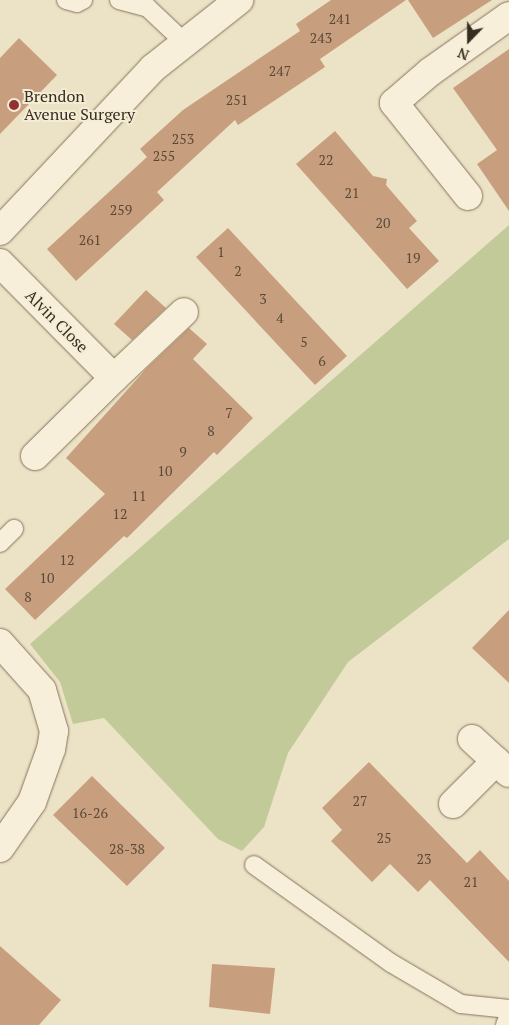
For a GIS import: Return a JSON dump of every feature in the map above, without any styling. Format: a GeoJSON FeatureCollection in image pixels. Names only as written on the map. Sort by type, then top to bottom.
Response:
{"type":"FeatureCollection","features":[{"type":"Feature","properties":{"kind":"street"},"geometry":{"type":"LineString","coordinates":[[1,229],[153,68],[239,0]]}},
{"type":"Feature","properties":{"kind":"street"},"geometry":{"type":"LineString","coordinates":[[468,196],[394,103],[430,72],[509,16]]}},
{"type":"Feature","properties":{"kind":"street","name":"Alvin Close"},"geometry":{"type":"LineString","coordinates":[[0,263],[114,378]]}},
{"type":"Feature","properties":{"kind":"street"},"geometry":{"type":"LineString","coordinates":[[35,456],[184,312]]}},
{"type":"Feature","properties":{"kind":"street"},"geometry":{"type":"LineString","coordinates":[[0,643],[42,690],[54,731],[51,749],[32,802],[0,848]]}},
{"type":"Feature","properties":{"kind":"street"},"geometry":{"type":"LineString","coordinates":[[452,804],[502,767],[472,738]]}},
{"type":"Feature","properties":{"kind":"lane"},"geometry":{"type":"LineString","coordinates":[[66,0],[77,3],[83,0]]}},
{"type":"Feature","properties":{"kind":"lane"},"geometry":{"type":"LineString","coordinates":[[118,0],[148,8],[185,43]]}},
{"type":"Feature","properties":{"kind":"lane"},"geometry":{"type":"LineString","coordinates":[[0,542],[14,529]]}},
{"type":"Feature","properties":{"kind":"lane"},"geometry":{"type":"LineString","coordinates":[[254,865],[391,963],[461,1004],[509,1009]]}},
{"type":"Feature","properties":{"kind":"lane"},"geometry":{"type":"LineString","coordinates":[[505,1025],[509,1016]]}},
{"type":"Feature","properties":{"kind":"green space"},"geometry":{"type":"Polygon","coordinates":[[[509,225],[509,539],[348,662],[288,753],[264,827],[242,851],[218,839],[104,718],[73,724],[60,682],[30,644],[509,225]]]}},
{"type":"Feature","properties":{"kind":"building"},"geometry":{"type":"Polygon","coordinates":[[[331,0],[406,0],[320,59],[325,67],[238,125],[235,120],[157,192],[164,200],[76,281],[47,249],[147,157],[140,149],[183,110],[300,31],[296,24],[331,0]]]}},
{"type":"Feature","properties":{"kind":"building"},"geometry":{"type":"Polygon","coordinates":[[[408,0],[492,0],[433,38],[408,0]]]}},
{"type":"Feature","properties":{"kind":"building","name":"Brendon Avenue Surgery"},"geometry":{"type":"Polygon","coordinates":[[[19,38],[57,75],[0,134],[0,58],[19,38]]]}},
{"type":"Feature","properties":{"kind":"building"},"geometry":{"type":"Polygon","coordinates":[[[509,49],[509,211],[477,164],[497,150],[453,88],[509,49]]]}},
{"type":"Feature","properties":{"kind":"building"},"geometry":{"type":"Polygon","coordinates":[[[335,131],[373,176],[387,179],[386,185],[417,221],[409,228],[439,261],[407,289],[296,164],[335,131]]]}},
{"type":"Feature","properties":{"kind":"building"},"geometry":{"type":"Polygon","coordinates":[[[228,228],[347,356],[315,385],[196,257],[228,228]]]}},
{"type":"Feature","properties":{"kind":"building"},"geometry":{"type":"Polygon","coordinates":[[[146,290],[166,308],[132,340],[114,324],[146,290]]]}},
{"type":"Feature","properties":{"kind":"building"},"geometry":{"type":"Polygon","coordinates":[[[189,328],[207,344],[193,359],[253,418],[217,455],[214,452],[127,538],[124,536],[35,620],[5,589],[105,494],[66,458],[146,369],[189,328]]]}},
{"type":"Feature","properties":{"kind":"building"},"geometry":{"type":"Polygon","coordinates":[[[509,610],[509,683],[472,648],[509,610]]]}},
{"type":"Feature","properties":{"kind":"building"},"geometry":{"type":"Polygon","coordinates":[[[369,762],[467,863],[480,850],[509,881],[509,962],[430,880],[418,892],[390,864],[372,882],[331,841],[342,830],[322,808],[369,762]]]}},
{"type":"Feature","properties":{"kind":"building"},"geometry":{"type":"Polygon","coordinates":[[[92,776],[165,848],[127,886],[53,815],[92,776]]]}},
{"type":"Feature","properties":{"kind":"building"},"geometry":{"type":"Polygon","coordinates":[[[0,946],[61,1000],[39,1025],[0,1025],[0,946]]]}},
{"type":"Feature","properties":{"kind":"building"},"geometry":{"type":"Polygon","coordinates":[[[212,964],[275,968],[270,1014],[209,1007],[212,964]]]}},
{"type":"Feature","properties":{"kind":"place","name":"Brendon Avenue Surgery"},"geometry":{"type":"Point","coordinates":[14,105]}}]}
